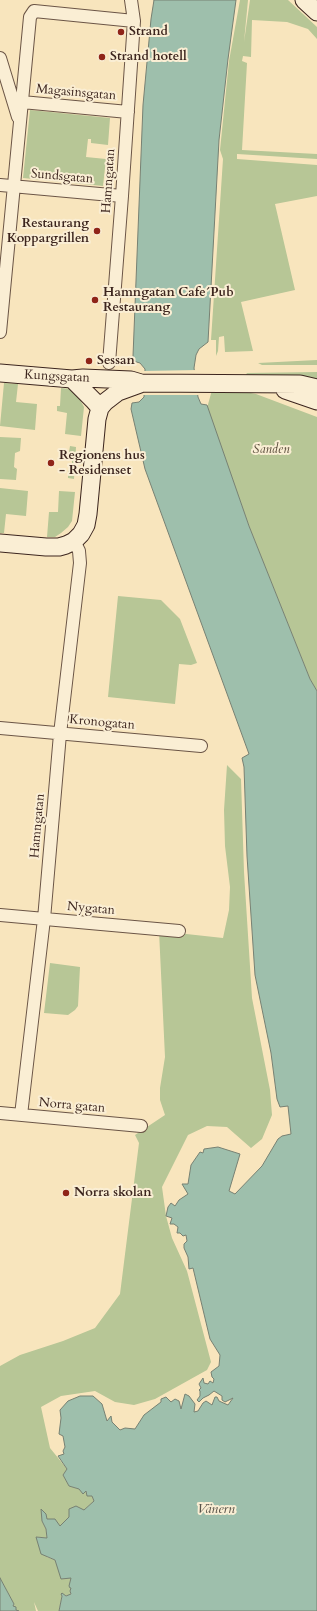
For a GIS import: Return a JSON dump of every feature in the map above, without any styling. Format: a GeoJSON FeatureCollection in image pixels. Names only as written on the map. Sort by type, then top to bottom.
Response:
{"type":"FeatureCollection","features":[{"type":"Feature","properties":{"kind":"street","name":"Hamngatan"},"geometry":{"type":"LineString","coordinates":[[109,363],[134,21],[131,0]]}},
{"type":"Feature","properties":{"kind":"street"},"geometry":{"type":"LineString","coordinates":[[304,0],[317,12]]}},
{"type":"Feature","properties":{"kind":"street"},"geometry":{"type":"LineString","coordinates":[[0,332],[30,18],[34,11],[134,21]]}},
{"type":"Feature","properties":{"kind":"street"},"geometry":{"type":"LineString","coordinates":[[0,58],[19,122]]}},
{"type":"Feature","properties":{"kind":"street","name":"Magasinsgatan"},"geometry":{"type":"LineString","coordinates":[[22,102],[128,112]]}},
{"type":"Feature","properties":{"kind":"street","name":"Sundsgatan"},"geometry":{"type":"LineString","coordinates":[[0,185],[122,196]]}},
{"type":"Feature","properties":{"kind":"street","name":"Kungsgatan"},"geometry":{"type":"LineString","coordinates":[[0,373],[72,379],[131,380],[141,383]]}},
{"type":"Feature","properties":{"kind":"street"},"geometry":{"type":"LineString","coordinates":[[72,379],[100,408]]}},
{"type":"Feature","properties":{"kind":"street"},"geometry":{"type":"LineString","coordinates":[[0,543],[53,547],[66,546],[81,534],[86,525],[88,514],[97,419],[100,408],[118,392],[141,383],[267,385],[300,384],[317,388]]}},
{"type":"Feature","properties":{"kind":"street"},"geometry":{"type":"LineString","coordinates":[[267,385],[317,401]]}},
{"type":"Feature","properties":{"kind":"street","name":"Hamngatan"},"geometry":{"type":"LineString","coordinates":[[21,1115],[44,919],[60,734],[80,559],[79,551],[74,541]]}},
{"type":"Feature","properties":{"kind":"street","name":"Kronogatan"},"geometry":{"type":"LineString","coordinates":[[0,728],[201,746]]}},
{"type":"Feature","properties":{"kind":"street","name":"Nygatan"},"geometry":{"type":"LineString","coordinates":[[0,915],[179,931]]}},
{"type":"Feature","properties":{"kind":"street","name":"Norra gatan"},"geometry":{"type":"LineString","coordinates":[[0,1113],[141,1126]]}},
{"type":"Feature","properties":{"kind":"green space"},"geometry":{"type":"Polygon","coordinates":[[[240,0],[248,0],[244,42],[250,0],[288,0],[317,27],[317,39],[308,29],[287,22],[252,20],[251,57],[243,56],[242,61],[247,63],[242,150],[317,154],[317,159],[237,154],[237,159],[317,165],[317,196],[275,204],[295,290],[241,302],[253,351],[225,352],[224,336],[219,337],[216,356],[216,340],[211,340],[223,159],[220,150],[229,61],[240,0]]]}},
{"type":"Feature","properties":{"kind":"green space"},"geometry":{"type":"Polygon","coordinates":[[[30,110],[110,118],[108,145],[91,143],[91,139],[88,139],[86,157],[106,159],[103,186],[23,178],[30,110]]]}},
{"type":"Feature","properties":{"kind":"green space"},"geometry":{"type":"Polygon","coordinates":[[[317,360],[317,365],[262,365],[258,363],[317,360]]]}},
{"type":"Feature","properties":{"kind":"green space"},"geometry":{"type":"Polygon","coordinates":[[[317,372],[317,380],[245,376],[247,373],[317,372]]]}},
{"type":"Feature","properties":{"kind":"green space"},"geometry":{"type":"Polygon","coordinates":[[[4,383],[18,384],[16,402],[37,404],[35,430],[0,426],[4,383]]]}},
{"type":"Feature","properties":{"kind":"green space"},"geometry":{"type":"Polygon","coordinates":[[[61,388],[71,389],[78,396],[84,407],[81,436],[65,434],[67,413],[57,411],[57,406],[60,406],[61,388]]]}},
{"type":"Feature","properties":{"kind":"green space","name":"Sanden"},"geometry":{"type":"Polygon","coordinates":[[[212,390],[235,390],[256,394],[317,417],[317,691],[310,679],[249,526],[207,408],[212,390]]]}},
{"type":"Feature","properties":{"kind":"green space"},"geometry":{"type":"Polygon","coordinates":[[[0,437],[21,438],[20,451],[15,453],[14,467],[17,469],[16,480],[0,479],[0,437]]]}},
{"type":"Feature","properties":{"kind":"green space"},"geometry":{"type":"Polygon","coordinates":[[[70,446],[76,447],[74,479],[68,478],[68,471],[72,468],[72,456],[69,452],[70,446]]]}},
{"type":"Feature","properties":{"kind":"green space"},"geometry":{"type":"Polygon","coordinates":[[[0,488],[28,491],[26,516],[6,514],[4,533],[0,533],[0,488]]]}},
{"type":"Feature","properties":{"kind":"green space"},"geometry":{"type":"Polygon","coordinates":[[[59,491],[75,492],[72,521],[68,527],[55,537],[47,537],[49,512],[58,512],[59,491]]]}},
{"type":"Feature","properties":{"kind":"green space"},"geometry":{"type":"Polygon","coordinates":[[[118,596],[161,600],[180,619],[197,663],[191,665],[179,664],[175,704],[108,697],[118,596]]]}},
{"type":"Feature","properties":{"kind":"green space"},"geometry":{"type":"Polygon","coordinates":[[[227,765],[241,779],[244,872],[252,998],[270,1090],[272,1115],[262,1139],[251,1148],[227,1127],[207,1126],[188,1135],[162,1187],[166,1216],[172,1238],[187,1271],[211,1362],[207,1370],[155,1399],[134,1405],[115,1402],[95,1391],[61,1396],[41,1407],[50,1448],[67,1469],[63,1475],[69,1486],[86,1491],[92,1496],[94,1501],[84,1510],[69,1517],[60,1526],[42,1521],[46,1529],[47,1538],[37,1537],[47,1557],[55,1560],[72,1578],[70,1595],[62,1596],[59,1611],[38,1611],[34,1602],[36,1611],[19,1611],[13,1606],[14,1604],[0,1578],[0,1366],[20,1355],[63,1341],[95,1328],[120,1294],[139,1143],[135,1135],[165,1115],[160,1100],[160,1088],[165,1057],[159,931],[223,938],[229,910],[230,887],[225,846],[224,810],[227,765]]]}},
{"type":"Feature","properties":{"kind":"green space"},"geometry":{"type":"Polygon","coordinates":[[[50,963],[80,967],[78,1006],[68,1015],[44,1013],[50,963]]]}},
{"type":"Feature","properties":{"kind":"water","name":"Vänern"},"geometry":{"type":"Polygon","coordinates":[[[154,0],[236,0],[219,140],[208,342],[199,349],[196,355],[194,368],[198,397],[201,404],[207,405],[249,526],[310,679],[317,691],[317,1611],[59,1611],[62,1596],[61,1594],[62,1593],[66,1596],[71,1594],[71,1588],[69,1586],[71,1578],[61,1579],[55,1560],[41,1554],[36,1537],[47,1538],[46,1529],[42,1521],[41,1509],[46,1514],[47,1519],[55,1519],[60,1526],[69,1517],[69,1509],[76,1506],[84,1510],[94,1501],[92,1496],[87,1496],[86,1491],[83,1494],[79,1489],[69,1486],[63,1475],[67,1469],[58,1456],[64,1454],[63,1451],[65,1447],[63,1436],[59,1434],[61,1418],[60,1410],[68,1401],[80,1396],[93,1396],[102,1404],[107,1421],[111,1416],[112,1422],[120,1430],[125,1428],[135,1429],[144,1415],[161,1402],[161,1399],[166,1397],[171,1402],[175,1399],[179,1401],[181,1409],[185,1394],[189,1396],[195,1404],[194,1412],[198,1411],[206,1401],[212,1405],[215,1397],[217,1397],[219,1401],[228,1405],[233,1398],[225,1402],[222,1400],[222,1396],[214,1391],[199,1402],[197,1400],[200,1396],[199,1390],[201,1388],[199,1384],[203,1378],[204,1383],[208,1384],[210,1381],[213,1383],[214,1379],[211,1372],[219,1366],[220,1355],[210,1339],[193,1268],[189,1269],[188,1257],[184,1248],[184,1244],[187,1241],[186,1235],[183,1236],[180,1233],[177,1233],[178,1227],[174,1224],[170,1224],[172,1218],[166,1216],[168,1207],[171,1203],[175,1206],[179,1200],[188,1194],[182,1184],[188,1184],[191,1165],[200,1152],[203,1153],[204,1149],[218,1147],[240,1154],[229,1191],[235,1194],[262,1166],[278,1139],[282,1136],[291,1134],[288,1106],[280,1107],[277,1099],[271,1053],[255,975],[247,856],[244,767],[242,758],[249,754],[145,469],[131,409],[132,403],[139,402],[144,397],[145,369],[140,363],[133,361],[133,356],[143,105],[154,0]]]}},
{"type":"Feature","properties":{"kind":"water"},"geometry":{"type":"Polygon","coordinates":[[[0,1578],[14,1604],[13,1606],[19,1611],[0,1611],[0,1578]]]}},
{"type":"Feature","properties":{"kind":"pier"},"geometry":{"type":"Polygon","coordinates":[[[197,370],[200,395],[142,395],[143,371],[197,370]]]}},
{"type":"Feature","properties":{"kind":"place","name":"Strand"},"geometry":{"type":"Point","coordinates":[121,32]}},
{"type":"Feature","properties":{"kind":"place","name":"Strand hotell"},"geometry":{"type":"Point","coordinates":[102,57]}},
{"type":"Feature","properties":{"kind":"place","name":"Restaurang Koppargrillen"},"geometry":{"type":"Point","coordinates":[97,231]}},
{"type":"Feature","properties":{"kind":"place","name":"Hamngatan Cafe´Pub Restaurang"},"geometry":{"type":"Point","coordinates":[95,300]}},
{"type":"Feature","properties":{"kind":"place","name":"Sessan"},"geometry":{"type":"Point","coordinates":[89,361]}},
{"type":"Feature","properties":{"kind":"place","name":"Regionens hus - Residenset"},"geometry":{"type":"Point","coordinates":[51,463]}},
{"type":"Feature","properties":{"kind":"place","name":"Norra skolan"},"geometry":{"type":"Point","coordinates":[66,1193]}}]}
